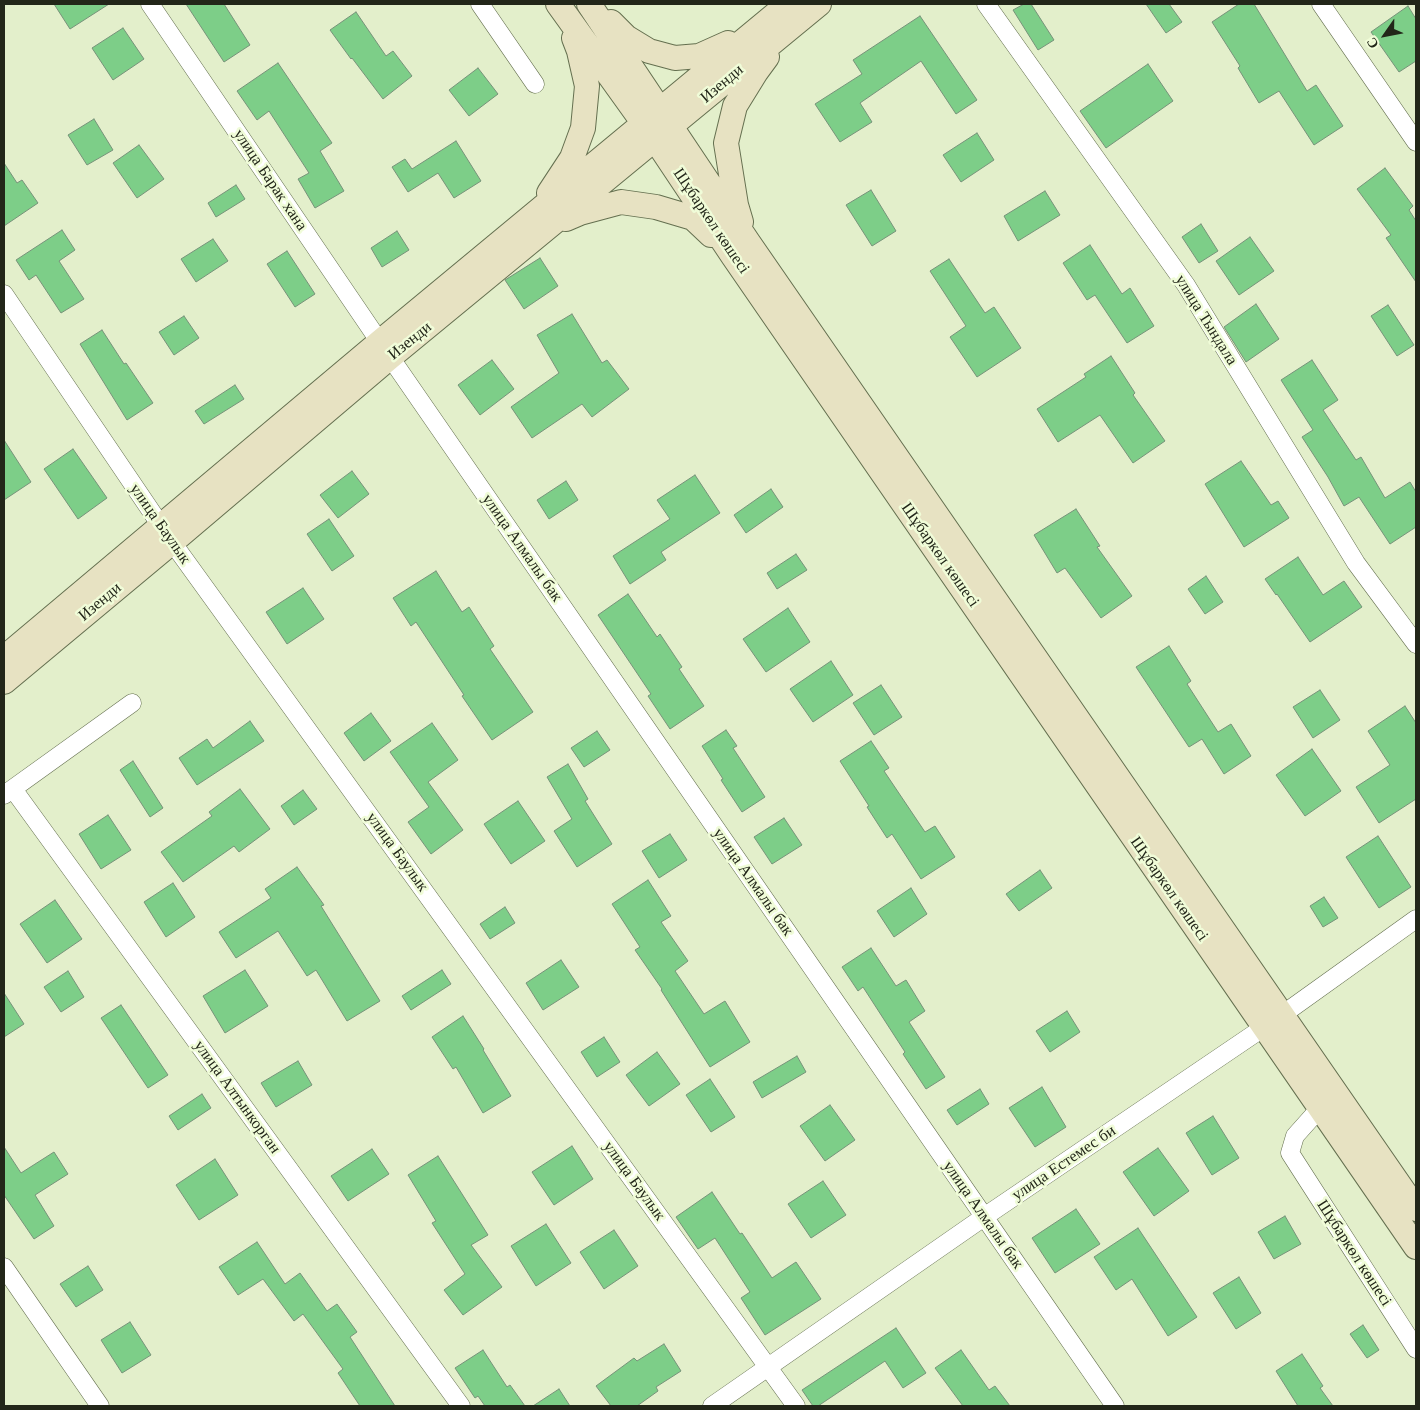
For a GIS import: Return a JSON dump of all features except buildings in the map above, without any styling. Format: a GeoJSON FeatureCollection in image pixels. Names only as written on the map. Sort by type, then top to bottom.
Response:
{"type":"FeatureCollection","features":[{"type":"Feature","properties":{"kind":"street","name":"улица Барак хана"},"geometry":{"type":"LineString","coordinates":[[150,4],[385,349]]}},
{"type":"Feature","properties":{"kind":"street"},"geometry":{"type":"LineString","coordinates":[[480,4],[535,84]]}},
{"type":"Feature","properties":{"kind":"street"},"geometry":{"type":"LineString","coordinates":[[591,4],[626,37],[649,51],[675,58],[698,56],[783,17]]}},
{"type":"Feature","properties":{"kind":"street","name":"Шұбаркөл көшесі"},"geometry":{"type":"LineString","coordinates":[[591,4],[657,125]]}},
{"type":"Feature","properties":{"kind":"street","name":"Изенди"},"geometry":{"type":"LineString","coordinates":[[4,682],[167,534],[385,349],[657,125],[783,17],[819,4]]}},
{"type":"Feature","properties":{"kind":"street","name":"улица Тындала"},"geometry":{"type":"LineString","coordinates":[[986,4],[1186,285],[1356,563],[1416,644]]}},
{"type":"Feature","properties":{"kind":"street"},"geometry":{"type":"LineString","coordinates":[[1321,4],[1416,142]]}},
{"type":"Feature","properties":{"kind":"street"},"geometry":{"type":"LineString","coordinates":[[543,219],[572,158],[583,128],[587,86],[579,51],[560,6]]}},
{"type":"Feature","properties":{"kind":"street","name":"Шұбаркөл көшесі"},"geometry":{"type":"LineString","coordinates":[[560,6],[657,125],[1273,1021],[1416,1209]]}},
{"type":"Feature","properties":{"kind":"street"},"geometry":{"type":"LineString","coordinates":[[741,249],[726,143],[735,106],[756,72],[783,17]]}},
{"type":"Feature","properties":{"kind":"street"},"geometry":{"type":"LineString","coordinates":[[543,219],[580,213],[621,202],[656,207],[693,218],[741,249]]}},
{"type":"Feature","properties":{"kind":"street","name":"улица Баулык"},"geometry":{"type":"LineString","coordinates":[[4,294],[167,534],[796,1406]]}},
{"type":"Feature","properties":{"kind":"street","name":"улица Алмалы бак"},"geometry":{"type":"LineString","coordinates":[[385,349],[1115,1406]]}},
{"type":"Feature","properties":{"kind":"street","name":"Изенди"},"geometry":{"type":"LineString","coordinates":[[4,658],[167,534]]}},
{"type":"Feature","properties":{"kind":"street"},"geometry":{"type":"LineString","coordinates":[[8,792],[132,703]]}},
{"type":"Feature","properties":{"kind":"street","name":"улица Алтынкорган"},"geometry":{"type":"LineString","coordinates":[[8,792],[461,1406]]}},
{"type":"Feature","properties":{"kind":"street","name":"улица Естемес би"},"geometry":{"type":"LineString","coordinates":[[712,1406],[984,1217],[1273,1021],[1416,919]]}},
{"type":"Feature","properties":{"kind":"street","name":"Шұбаркөл көшесі"},"geometry":{"type":"LineString","coordinates":[[1273,1021],[1320,1108],[1416,1247]]}},
{"type":"Feature","properties":{"kind":"street","name":"Шұбаркөл көшесі"},"geometry":{"type":"LineString","coordinates":[[1320,1108],[1295,1136],[1290,1153],[1416,1349]]}},
{"type":"Feature","properties":{"kind":"street"},"geometry":{"type":"LineString","coordinates":[[4,1267],[100,1406]]}}]}
